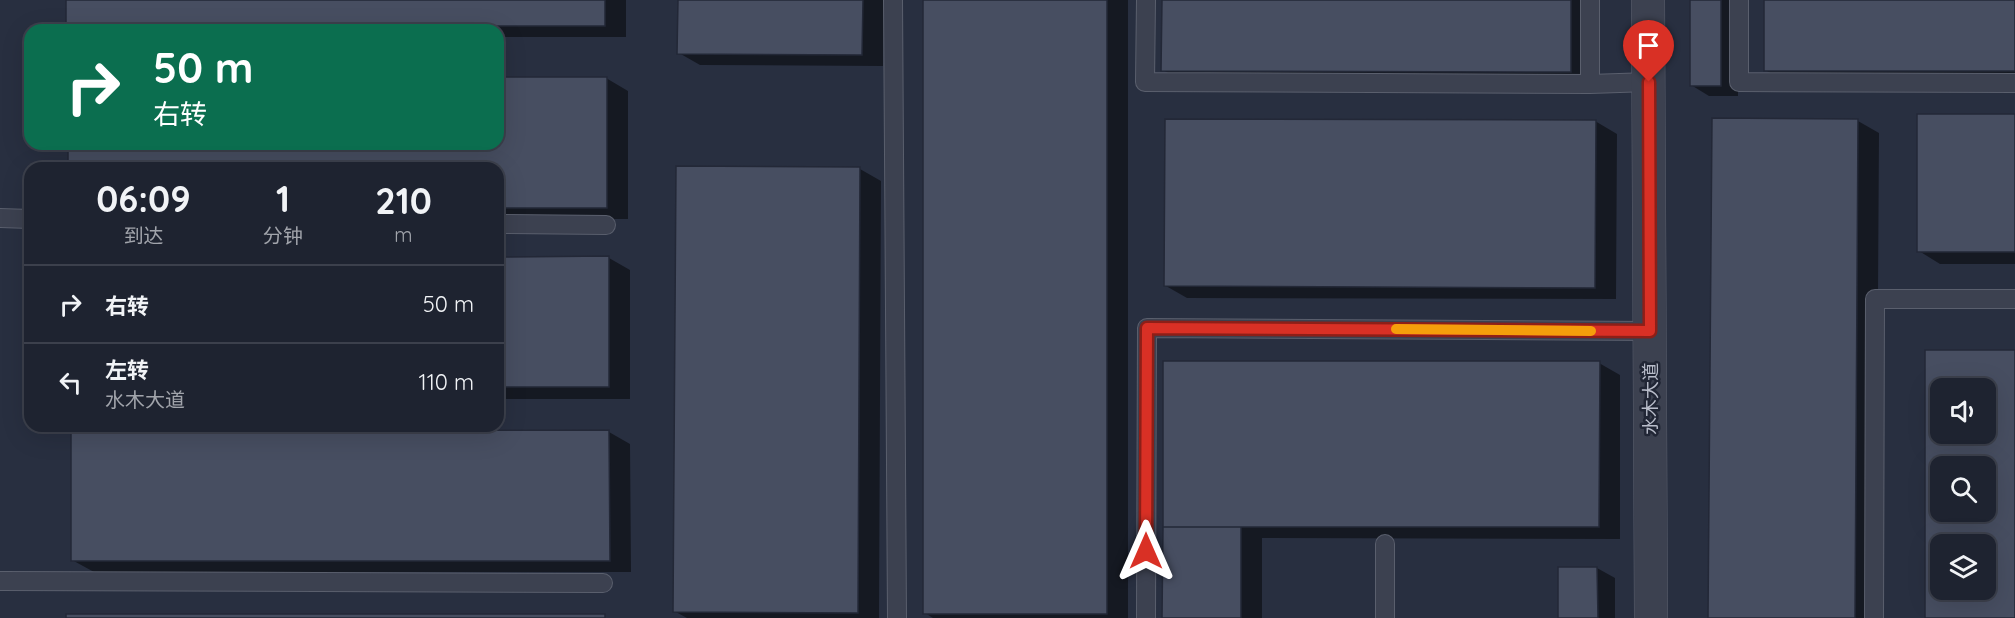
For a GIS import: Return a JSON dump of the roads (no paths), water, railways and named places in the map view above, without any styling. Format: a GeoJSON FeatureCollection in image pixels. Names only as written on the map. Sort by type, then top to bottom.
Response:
{"type":"FeatureCollection","features":[{"type":"Feature","properties":{"kind":"street","name":"水木大道"},"geometry":{"type":"LineString","coordinates":[[1648,0],[1651,618]]}},
{"type":"Feature","properties":{"kind":"lane"},"geometry":{"type":"LineString","coordinates":[[893,0],[897,618]]}},
{"type":"Feature","properties":{"kind":"lane"},"geometry":{"type":"LineString","coordinates":[[1146,0],[1145,82],[1590,84],[1649,82]]}},
{"type":"Feature","properties":{"kind":"lane"},"geometry":{"type":"LineString","coordinates":[[1590,0],[1590,84]]}},
{"type":"Feature","properties":{"kind":"lane"},"geometry":{"type":"LineString","coordinates":[[1738,0],[1739,82],[2015,83]]}},
{"type":"Feature","properties":{"kind":"lane"},"geometry":{"type":"LineString","coordinates":[[0,218],[24,219]]}},
{"type":"Feature","properties":{"kind":"lane"},"geometry":{"type":"LineString","coordinates":[[504,224],[606,225]]}},
{"type":"Feature","properties":{"kind":"lane"},"geometry":{"type":"LineString","coordinates":[[1874,618],[1875,299],[2015,299]]}},
{"type":"Feature","properties":{"kind":"lane"},"geometry":{"type":"LineString","coordinates":[[1146,618],[1147,328],[1650,331]]}},
{"type":"Feature","properties":{"kind":"lane"},"geometry":{"type":"LineString","coordinates":[[1385,544],[1385,618]]}},
{"type":"Feature","properties":{"kind":"lane"},"geometry":{"type":"LineString","coordinates":[[0,581],[603,583]]}}]}
